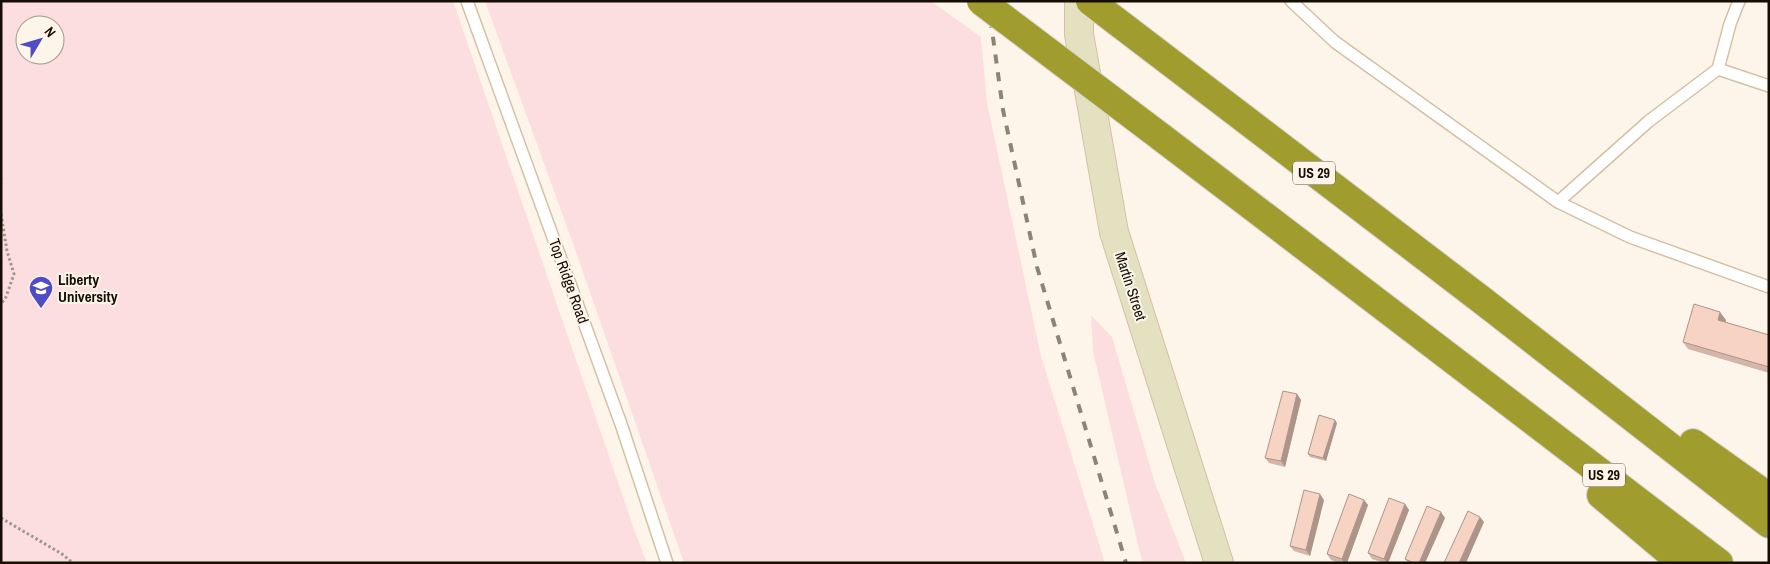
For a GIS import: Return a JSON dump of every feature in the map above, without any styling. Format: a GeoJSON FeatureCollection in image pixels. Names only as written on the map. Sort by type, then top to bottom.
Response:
{"type":"FeatureCollection","features":[{"type":"Feature","properties":{"kind":"highway","name":"US 29"},"geometry":{"type":"LineString","coordinates":[[981,1],[1719,563]]}},
{"type":"Feature","properties":{"kind":"highway","name":"US 29"},"geometry":{"type":"LineString","coordinates":[[1090,1],[1483,301],[1769,524]]}},
{"type":"Feature","properties":{"kind":"highway"},"geometry":{"type":"LineString","coordinates":[[1483,301],[1769,496]]}},
{"type":"Feature","properties":{"kind":"highway"},"geometry":{"type":"LineString","coordinates":[[1488,388],[1592,488],[1682,563]]}},
{"type":"Feature","properties":{"kind":"street","name":"Martin Street"},"geometry":{"type":"LineString","coordinates":[[1079,1],[1079,34],[1114,232],[1219,563]]}},
{"type":"Feature","properties":{"kind":"lane","name":"Top Ridge Road"},"geometry":{"type":"LineString","coordinates":[[467,1],[621,424],[667,563]]}},
{"type":"Feature","properties":{"kind":"lane"},"geometry":{"type":"LineString","coordinates":[[1291,1],[1335,42],[1558,202],[1630,237],[1769,287]]}},
{"type":"Feature","properties":{"kind":"lane"},"geometry":{"type":"LineString","coordinates":[[1558,202],[1649,122],[1718,69],[1730,24],[1739,1]]}},
{"type":"Feature","properties":{"kind":"lane"},"geometry":{"type":"LineString","coordinates":[[1718,69],[1769,86]]}},
{"type":"Feature","properties":{"kind":"path"},"geometry":{"type":"LineString","coordinates":[[1,214],[7,251],[14,274],[6,297],[1,304]]}},
{"type":"Feature","properties":{"kind":"path"},"geometry":{"type":"LineString","coordinates":[[1,518],[62,554],[72,563]]}},
{"type":"Feature","properties":{"kind":"shaded area"},"geometry":{"type":"Polygon","coordinates":[[[1,1],[453,1],[647,563],[1,563],[1,1]]]}},
{"type":"Feature","properties":{"kind":"shaded area"},"geometry":{"type":"Polygon","coordinates":[[[485,1],[931,1],[981,37],[987,103],[1041,356],[1105,563],[684,563],[575,249],[485,1]]]}},
{"type":"Feature","properties":{"kind":"shaded area"},"geometry":{"type":"Polygon","coordinates":[[[1091,315],[1112,337],[1155,483],[1186,563],[1143,563],[1093,351],[1091,315]]]}},
{"type":"Feature","properties":{"kind":"building"},"geometry":{"type":"Polygon","coordinates":[[[1694,304],[1720,312],[1718,320],[1769,335],[1769,367],[1683,342],[1694,304]]]}},
{"type":"Feature","properties":{"kind":"building"},"geometry":{"type":"Polygon","coordinates":[[[1283,391],[1297,394],[1281,461],[1265,458],[1283,391]]]}},
{"type":"Feature","properties":{"kind":"building"},"geometry":{"type":"Polygon","coordinates":[[[1319,415],[1335,420],[1323,458],[1308,454],[1319,415]]]}},
{"type":"Feature","properties":{"kind":"building"},"geometry":{"type":"Polygon","coordinates":[[[1304,490],[1320,494],[1306,550],[1290,546],[1304,490]]]}},
{"type":"Feature","properties":{"kind":"building"},"geometry":{"type":"Polygon","coordinates":[[[1349,494],[1364,500],[1342,559],[1327,554],[1349,494]]]}},
{"type":"Feature","properties":{"kind":"building"},"geometry":{"type":"Polygon","coordinates":[[[1389,498],[1405,504],[1384,559],[1368,553],[1389,498]]]}},
{"type":"Feature","properties":{"kind":"building"},"geometry":{"type":"Polygon","coordinates":[[[1427,506],[1441,512],[1419,563],[1414,563],[1405,559],[1427,506]]]}},
{"type":"Feature","properties":{"kind":"building"},"geometry":{"type":"Polygon","coordinates":[[[1468,511],[1480,517],[1459,563],[1444,563],[1468,511]]]}},
{"type":"Feature","properties":{"kind":"railway"},"geometry":{"type":"LineString","coordinates":[[988,1],[1003,110],[1037,267],[1126,563]]}},
{"type":"Feature","properties":{"kind":"place","name":"Liberty University"},"geometry":{"type":"Point","coordinates":[41,309]}}]}
